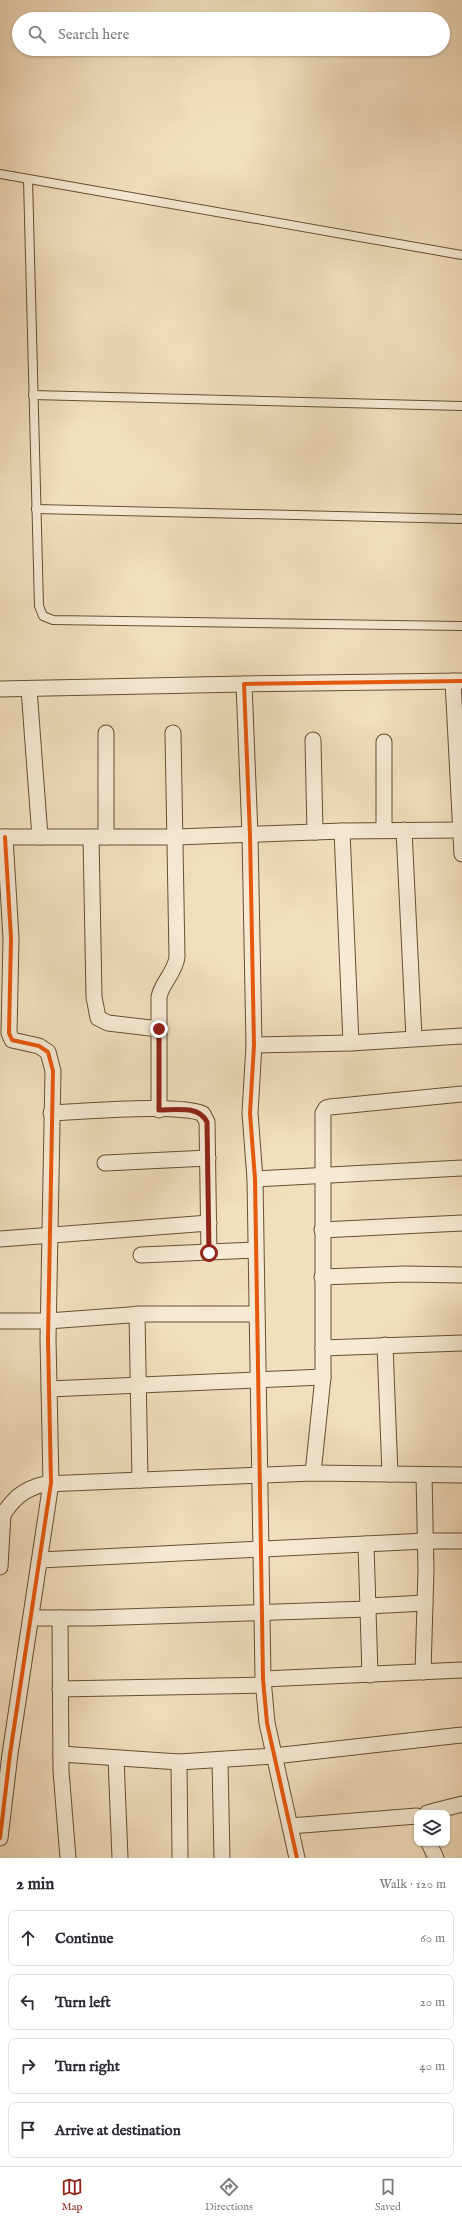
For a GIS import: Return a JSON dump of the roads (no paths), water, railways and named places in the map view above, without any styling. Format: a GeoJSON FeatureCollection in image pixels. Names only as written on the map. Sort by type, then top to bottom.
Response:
{"type":"FeatureCollection","features":[{"type":"Feature","properties":{"kind":"street"},"geometry":{"type":"LineString","coordinates":[[0,689],[458,681],[462,854]]}},
{"type":"Feature","properties":{"kind":"street"},"geometry":{"type":"LineString","coordinates":[[244,684],[250,835],[254,1045],[250,1113],[255,1179],[257,1380],[261,1475],[263,1682],[267,1723],[297,1858]]}},
{"type":"Feature","properties":{"kind":"street"},"geometry":{"type":"LineString","coordinates":[[29,688],[40,837]]}},
{"type":"Feature","properties":{"kind":"street"},"geometry":{"type":"LineString","coordinates":[[106,733],[106,837]]}},
{"type":"Feature","properties":{"kind":"street"},"geometry":{"type":"LineString","coordinates":[[159,1110],[160,992],[175,968],[177,957],[173,733]]}},
{"type":"Feature","properties":{"kind":"street"},"geometry":{"type":"LineString","coordinates":[[313,740],[315,832]]}},
{"type":"Feature","properties":{"kind":"street"},"geometry":{"type":"LineString","coordinates":[[384,742],[384,830]]}},
{"type":"Feature","properties":{"kind":"street"},"geometry":{"type":"LineString","coordinates":[[404,830],[414,1038]]}},
{"type":"Feature","properties":{"kind":"street"},"geometry":{"type":"LineString","coordinates":[[0,1838],[10,1754],[32,1618],[51,1483],[48,1321],[52,1071],[48,1052],[40,1046],[12,1040],[9,1033],[11,938],[3,837],[176,837],[342,831],[461,830]]}},
{"type":"Feature","properties":{"kind":"street"},"geometry":{"type":"LineString","coordinates":[[342,831],[351,1043]]}},
{"type":"Feature","properties":{"kind":"street"},"geometry":{"type":"LineString","coordinates":[[91,837],[94,997],[98,1018],[108,1024],[159,1029]]}},
{"type":"Feature","properties":{"kind":"street"},"geometry":{"type":"LineString","coordinates":[[254,1045],[351,1043],[462,1036]]}},
{"type":"Feature","properties":{"kind":"street"},"geometry":{"type":"LineString","coordinates":[[313,1473],[324,1371],[322,1277],[323,1113],[326,1108],[462,1094]]}},
{"type":"Feature","properties":{"kind":"street"},"geometry":{"type":"LineString","coordinates":[[51,1113],[159,1110],[197,1111],[203,1114],[207,1122],[209,1253]]}},
{"type":"Feature","properties":{"kind":"street"},"geometry":{"type":"LineString","coordinates":[[105,1163],[208,1158]]}},
{"type":"Feature","properties":{"kind":"street"},"geometry":{"type":"LineString","coordinates":[[255,1179],[322,1177],[462,1168]]}},
{"type":"Feature","properties":{"kind":"street"},"geometry":{"type":"LineString","coordinates":[[0,1239],[209,1223]]}},
{"type":"Feature","properties":{"kind":"street"},"geometry":{"type":"LineString","coordinates":[[322,1230],[462,1223]]}},
{"type":"Feature","properties":{"kind":"street"},"geometry":{"type":"LineString","coordinates":[[141,1255],[256,1250]]}},
{"type":"Feature","properties":{"kind":"street"},"geometry":{"type":"LineString","coordinates":[[322,1277],[405,1274],[462,1275]]}},
{"type":"Feature","properties":{"kind":"street"},"geometry":{"type":"LineString","coordinates":[[0,1321],[48,1321],[137,1314],[256,1314]]}},
{"type":"Feature","properties":{"kind":"street"},"geometry":{"type":"LineString","coordinates":[[137,1314],[140,1480]]}},
{"type":"Feature","properties":{"kind":"street"},"geometry":{"type":"LineString","coordinates":[[323,1348],[385,1344],[462,1343]]}},
{"type":"Feature","properties":{"kind":"street"},"geometry":{"type":"LineString","coordinates":[[385,1344],[390,1474]]}},
{"type":"Feature","properties":{"kind":"street"},"geometry":{"type":"LineString","coordinates":[[49,1390],[138,1387],[323,1377]]}},
{"type":"Feature","properties":{"kind":"street"},"geometry":{"type":"LineString","coordinates":[[0,1567],[1,1517],[16,1496],[32,1487],[51,1483],[313,1473],[462,1476]]}},
{"type":"Feature","properties":{"kind":"street"},"geometry":{"type":"LineString","coordinates":[[424,1475],[424,1672]]}},
{"type":"Feature","properties":{"kind":"street"},"geometry":{"type":"LineString","coordinates":[[0,1495],[16,1496]]}},
{"type":"Feature","properties":{"kind":"street"},"geometry":{"type":"LineString","coordinates":[[40,1560],[425,1541],[462,1541]]}},
{"type":"Feature","properties":{"kind":"street"},"geometry":{"type":"LineString","coordinates":[[366,1544],[370,1675]]}},
{"type":"Feature","properties":{"kind":"street"},"geometry":{"type":"LineString","coordinates":[[32,1618],[262,1612],[368,1608],[425,1604]]}},
{"type":"Feature","properties":{"kind":"street"},"geometry":{"type":"LineString","coordinates":[[60,1618],[61,1754],[68,1858]]}},
{"type":"Feature","properties":{"kind":"street"},"geometry":{"type":"LineString","coordinates":[[60,1690],[263,1682],[462,1670]]}},
{"type":"Feature","properties":{"kind":"street"},"geometry":{"type":"LineString","coordinates":[[61,1754],[179,1762],[274,1756],[462,1735]]}},
{"type":"Feature","properties":{"kind":"street"},"geometry":{"type":"LineString","coordinates":[[116,1758],[120,1858]]}},
{"type":"Feature","properties":{"kind":"street"},"geometry":{"type":"LineString","coordinates":[[220,1760],[222,1858]]}},
{"type":"Feature","properties":{"kind":"street"},"geometry":{"type":"LineString","coordinates":[[179,1762],[180,1858]]}},
{"type":"Feature","properties":{"kind":"street"},"geometry":{"type":"LineString","coordinates":[[439,1810],[462,1804]]}},
{"type":"Feature","properties":{"kind":"street"},"geometry":{"type":"LineString","coordinates":[[290,1826],[414,1816]]}},
{"type":"Feature","properties":{"kind":"street"},"geometry":{"type":"LineString","coordinates":[[430,1846],[436,1858]]}},
{"type":"Feature","properties":{"kind":"lane"},"geometry":{"type":"LineString","coordinates":[[0,174],[462,255]]}},
{"type":"Feature","properties":{"kind":"lane"},"geometry":{"type":"LineString","coordinates":[[28,179],[39,606],[43,616],[54,620],[462,626]]}},
{"type":"Feature","properties":{"kind":"lane"},"geometry":{"type":"LineString","coordinates":[[33,395],[462,406]]}},
{"type":"Feature","properties":{"kind":"lane"},"geometry":{"type":"LineString","coordinates":[[36,509],[462,519]]}}]}
